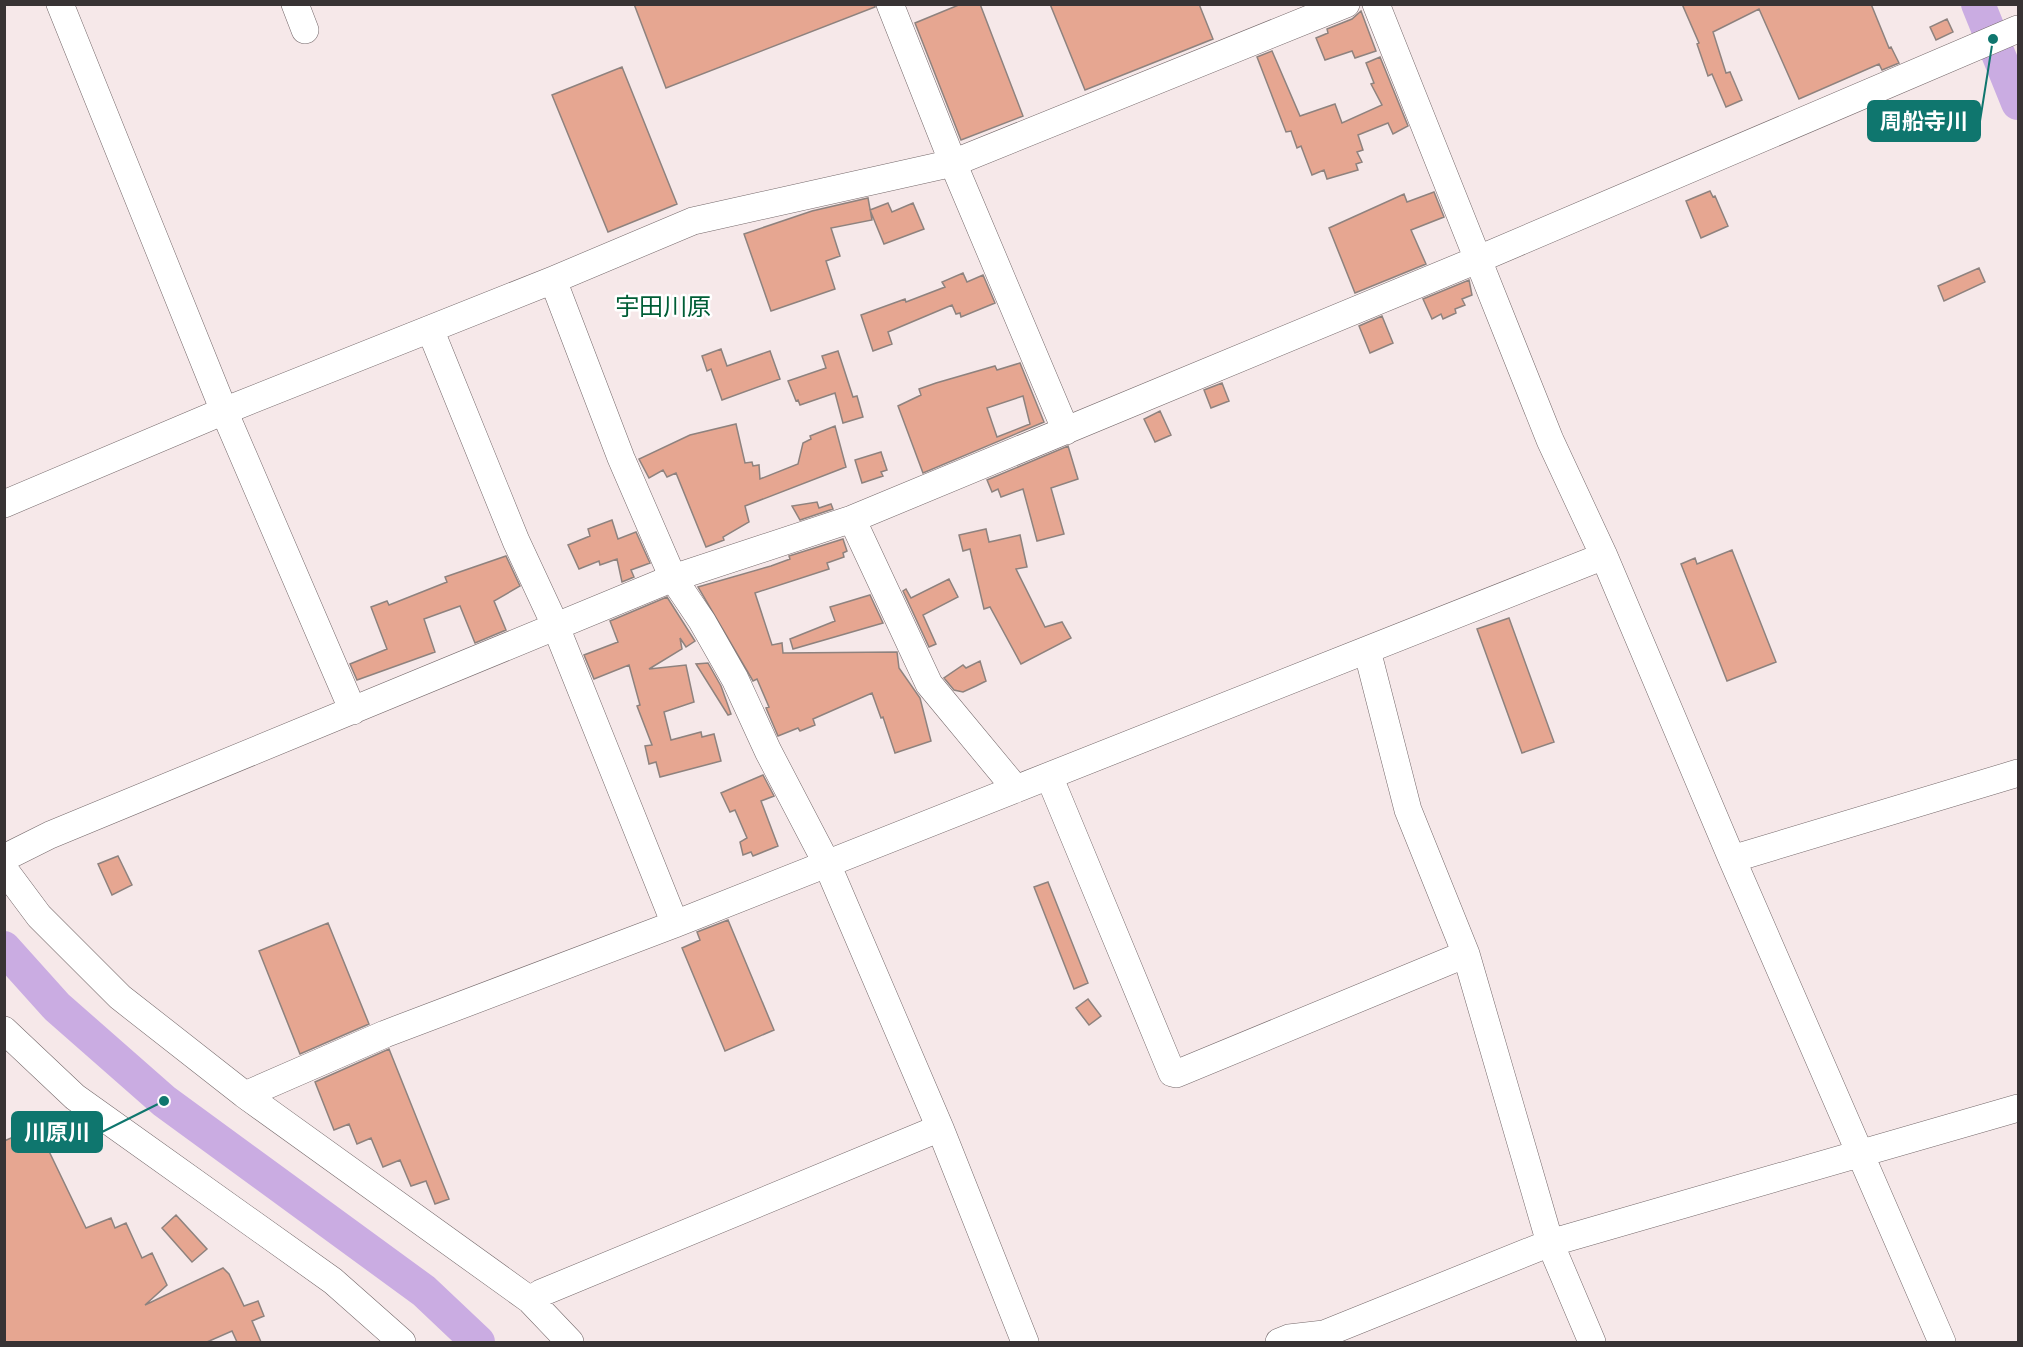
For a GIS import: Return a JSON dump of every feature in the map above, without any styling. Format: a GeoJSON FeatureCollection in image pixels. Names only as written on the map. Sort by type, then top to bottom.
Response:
{"type":"FeatureCollection","features":[{"type":"Feature","properties":{"kind":"street"},"geometry":{"type":"LineString","coordinates":[[60,4],[224,411],[353,711]]}},
{"type":"Feature","properties":{"kind":"street"},"geometry":{"type":"LineString","coordinates":[[295,4],[305,30]]}},
{"type":"Feature","properties":{"kind":"street"},"geometry":{"type":"LineString","coordinates":[[890,4],[953,163],[1066,431]]}},
{"type":"Feature","properties":{"kind":"street"},"geometry":{"type":"LineString","coordinates":[[4,504],[224,411],[553,280],[693,221],[953,163],[1346,4]]}},
{"type":"Feature","properties":{"kind":"street"},"geometry":{"type":"LineString","coordinates":[[1376,4],[1550,440],[1604,556],[1732,859],[1942,1342]]}},
{"type":"Feature","properties":{"kind":"street"},"geometry":{"type":"LineString","coordinates":[[4,858],[50,835],[673,578],[852,519],[1066,431],[1479,259],[2000,37]]}},
{"type":"Feature","properties":{"kind":"street"},"geometry":{"type":"LineString","coordinates":[[553,280],[621,458],[673,578],[735,679],[768,751],[827,864],[940,1128],[1025,1342]]}},
{"type":"Feature","properties":{"kind":"street"},"geometry":{"type":"LineString","coordinates":[[430,329],[516,541],[556,627],[675,924]]}},
{"type":"Feature","properties":{"kind":"street"},"geometry":{"type":"LineString","coordinates":[[852,519],[929,684],[1016,789]]}},
{"type":"Feature","properties":{"kind":"street"},"geometry":{"type":"LineString","coordinates":[[245,1095],[385,1034],[675,924],[1604,556]]}},
{"type":"Feature","properties":{"kind":"street"},"geometry":{"type":"LineString","coordinates":[[1367,650],[1408,810],[1466,954],[1550,1243],[1592,1342]]}},
{"type":"Feature","properties":{"kind":"street"},"geometry":{"type":"LineString","coordinates":[[1732,859],[2019,773]]}},
{"type":"Feature","properties":{"kind":"street"},"geometry":{"type":"LineString","coordinates":[[1049,776],[1172,1073],[1176,1074],[1466,954]]}},
{"type":"Feature","properties":{"kind":"street"},"geometry":{"type":"LineString","coordinates":[[4,870],[39,916],[120,997],[245,1095],[530,1300],[570,1342]]}},
{"type":"Feature","properties":{"kind":"street"},"geometry":{"type":"LineString","coordinates":[[4,1030],[75,1097],[333,1281],[402,1342]]}},
{"type":"Feature","properties":{"kind":"street"},"geometry":{"type":"LineString","coordinates":[[1279,1342],[1289,1338],[1324,1334],[1550,1243],[2019,1108]]}},
{"type":"Feature","properties":{"kind":"street"},"geometry":{"type":"LineString","coordinates":[[530,1300],[541,1293],[940,1128]]}},
{"type":"Feature","properties":{"kind":"building"},"geometry":{"type":"Polygon","coordinates":[[[634,4],[875,4],[875,7],[666,88],[634,4]]]}},
{"type":"Feature","properties":{"kind":"building"},"geometry":{"type":"Polygon","coordinates":[[[961,4],[980,4],[1023,116],[961,140],[915,23],[961,4]]]}},
{"type":"Feature","properties":{"kind":"building"},"geometry":{"type":"Polygon","coordinates":[[[1050,4],[1199,4],[1213,39],[1085,90],[1050,4]]]}},
{"type":"Feature","properties":{"kind":"building"},"geometry":{"type":"Polygon","coordinates":[[[1682,4],[1871,4],[1889,48],[1891,47],[1899,63],[1882,70],[1879,64],[1799,99],[1759,9],[1713,32],[1726,73],[1730,72],[1742,100],[1726,107],[1712,74],[1708,76],[1697,44],[1699,43],[1682,4]]]}},
{"type":"Feature","properties":{"kind":"building"},"geometry":{"type":"Polygon","coordinates":[[[1361,11],[1376,51],[1355,58],[1352,51],[1325,60],[1316,38],[1328,33],[1327,29],[1352,19],[1361,11]]]}},
{"type":"Feature","properties":{"kind":"building"},"geometry":{"type":"Polygon","coordinates":[[[1947,19],[1953,32],[1936,40],[1930,27],[1947,19]]]}},
{"type":"Feature","properties":{"kind":"building"},"geometry":{"type":"Polygon","coordinates":[[[1272,51],[1300,116],[1335,104],[1342,123],[1382,105],[1371,84],[1374,83],[1366,63],[1380,57],[1408,126],[1393,134],[1388,123],[1358,135],[1363,150],[1357,152],[1362,162],[1356,164],[1358,170],[1327,179],[1324,170],[1312,175],[1301,146],[1297,148],[1291,131],[1286,132],[1257,57],[1272,51]]]}},
{"type":"Feature","properties":{"kind":"building"},"geometry":{"type":"Polygon","coordinates":[[[622,67],[677,204],[608,232],[552,95],[622,67]]]}},
{"type":"Feature","properties":{"kind":"building"},"geometry":{"type":"Polygon","coordinates":[[[1710,191],[1713,197],[1715,196],[1728,226],[1701,238],[1686,201],[1710,191]]]}},
{"type":"Feature","properties":{"kind":"building"},"geometry":{"type":"Polygon","coordinates":[[[1434,192],[1444,217],[1411,230],[1426,264],[1355,293],[1329,228],[1404,194],[1407,202],[1434,192]]]}},
{"type":"Feature","properties":{"kind":"building"},"geometry":{"type":"Polygon","coordinates":[[[868,198],[872,220],[831,228],[840,256],[826,261],[835,289],[771,311],[744,234],[812,211],[868,198]]]}},
{"type":"Feature","properties":{"kind":"building"},"geometry":{"type":"Polygon","coordinates":[[[888,203],[892,212],[913,203],[924,229],[884,244],[870,210],[888,203]]]}},
{"type":"Feature","properties":{"kind":"building"},"geometry":{"type":"Polygon","coordinates":[[[1979,268],[1985,282],[1944,301],[1938,286],[1979,268]]]}},
{"type":"Feature","properties":{"kind":"building"},"geometry":{"type":"Polygon","coordinates":[[[963,273],[967,282],[983,275],[995,303],[961,317],[960,313],[956,314],[952,305],[888,332],[892,344],[873,351],[861,315],[905,299],[906,302],[945,287],[942,282],[963,273]]]}},
{"type":"Feature","properties":{"kind":"building"},"geometry":{"type":"Polygon","coordinates":[[[1469,280],[1472,295],[1462,299],[1465,305],[1455,309],[1456,313],[1443,319],[1441,314],[1432,319],[1423,299],[1469,280]]]}},
{"type":"Feature","properties":{"kind":"building"},"geometry":{"type":"Polygon","coordinates":[[[1382,316],[1393,343],[1370,353],[1359,326],[1382,316]]]}},
{"type":"Feature","properties":{"kind":"building"},"geometry":{"type":"Polygon","coordinates":[[[721,349],[727,366],[770,351],[780,379],[722,400],[711,369],[707,371],[702,356],[721,349]]]}},
{"type":"Feature","properties":{"kind":"building"},"geometry":{"type":"Polygon","coordinates":[[[838,351],[853,397],[857,396],[863,417],[843,423],[835,393],[800,405],[788,381],[826,368],[822,356],[838,351]]]}},
{"type":"Feature","properties":{"kind":"building"},"geometry":{"type":"Polygon","coordinates":[[[1020,363],[1044,422],[923,473],[898,406],[921,395],[919,389],[995,366],[997,370],[1020,363]],[[1023,396],[987,408],[997,437],[1030,424],[1023,396]]]}},
{"type":"Feature","properties":{"kind":"building"},"geometry":{"type":"Polygon","coordinates":[[[1222,383],[1229,401],[1211,408],[1204,390],[1222,383]]]}},
{"type":"Feature","properties":{"kind":"building"},"geometry":{"type":"Polygon","coordinates":[[[1160,411],[1171,435],[1155,442],[1144,419],[1160,411]]]}},
{"type":"Feature","properties":{"kind":"building"},"geometry":{"type":"Polygon","coordinates":[[[736,424],[745,463],[752,462],[753,466],[759,465],[760,479],[798,464],[803,443],[811,439],[810,436],[835,426],[846,467],[745,506],[749,522],[723,537],[724,540],[706,547],[676,473],[667,477],[663,470],[649,478],[639,459],[690,435],[736,424]]]}},
{"type":"Feature","properties":{"kind":"building"},"geometry":{"type":"Polygon","coordinates":[[[1068,446],[1078,479],[1051,488],[1064,534],[1037,541],[1023,489],[1001,497],[998,489],[992,492],[987,480],[1068,446]]]}},
{"type":"Feature","properties":{"kind":"building"},"geometry":{"type":"Polygon","coordinates":[[[881,452],[887,470],[881,472],[883,476],[862,483],[855,460],[881,452]]]}},
{"type":"Feature","properties":{"kind":"building"},"geometry":{"type":"Polygon","coordinates":[[[817,502],[819,508],[831,504],[833,509],[800,520],[792,506],[817,502]]]}},
{"type":"Feature","properties":{"kind":"building"},"geometry":{"type":"Polygon","coordinates":[[[612,520],[618,539],[636,532],[650,563],[631,570],[634,577],[622,582],[617,559],[600,565],[599,561],[579,569],[568,545],[590,536],[588,529],[612,520]]]}},
{"type":"Feature","properties":{"kind":"building"},"geometry":{"type":"Polygon","coordinates":[[[986,529],[989,542],[1020,535],[1027,567],[1016,569],[1045,627],[1062,622],[1071,638],[1021,664],[990,607],[984,609],[970,549],[963,551],[959,535],[986,529]]]}},
{"type":"Feature","properties":{"kind":"building"},"geometry":{"type":"Polygon","coordinates":[[[843,539],[847,551],[843,553],[844,557],[827,563],[829,569],[755,593],[772,645],[782,643],[783,653],[897,652],[899,668],[920,698],[931,741],[895,753],[872,693],[813,719],[815,725],[800,731],[798,728],[778,736],[757,679],[753,681],[698,587],[771,566],[790,559],[789,556],[843,539]]]}},
{"type":"Feature","properties":{"kind":"building"},"geometry":{"type":"Polygon","coordinates":[[[1732,550],[1776,662],[1727,681],[1681,564],[1695,558],[1697,564],[1732,550]]]}},
{"type":"Feature","properties":{"kind":"building"},"geometry":{"type":"Polygon","coordinates":[[[506,556],[520,586],[494,601],[506,630],[475,643],[460,606],[424,619],[435,652],[357,680],[350,664],[387,649],[371,607],[387,601],[389,605],[447,582],[445,577],[506,556]]]}},
{"type":"Feature","properties":{"kind":"building"},"geometry":{"type":"Polygon","coordinates":[[[949,579],[958,597],[923,615],[936,644],[929,647],[903,591],[906,589],[911,598],[949,579]]]}},
{"type":"Feature","properties":{"kind":"building"},"geometry":{"type":"Polygon","coordinates":[[[870,595],[883,623],[793,649],[790,639],[835,621],[830,607],[870,595]]]}},
{"type":"Feature","properties":{"kind":"building"},"geometry":{"type":"Polygon","coordinates":[[[667,597],[695,641],[686,647],[680,638],[682,649],[649,669],[686,665],[694,702],[664,712],[671,740],[701,732],[702,737],[714,734],[721,761],[660,777],[656,762],[649,764],[645,746],[652,745],[637,706],[640,705],[629,665],[594,679],[584,655],[618,642],[610,621],[667,597]]]}},
{"type":"Feature","properties":{"kind":"building"},"geometry":{"type":"Polygon","coordinates":[[[1509,618],[1554,742],[1522,753],[1477,629],[1509,618]]]}},
{"type":"Feature","properties":{"kind":"building"},"geometry":{"type":"Polygon","coordinates":[[[980,661],[986,681],[976,686],[963,692],[954,690],[944,678],[963,665],[966,668],[980,661]]]}},
{"type":"Feature","properties":{"kind":"building"},"geometry":{"type":"Polygon","coordinates":[[[708,663],[721,686],[731,714],[728,715],[696,664],[708,663]]]}},
{"type":"Feature","properties":{"kind":"building"},"geometry":{"type":"Polygon","coordinates":[[[763,775],[774,796],[761,801],[778,846],[753,856],[751,852],[743,855],[740,842],[747,838],[735,810],[730,812],[721,793],[763,775]]]}},
{"type":"Feature","properties":{"kind":"building"},"geometry":{"type":"Polygon","coordinates":[[[118,856],[132,885],[112,895],[98,864],[118,856]]]}},
{"type":"Feature","properties":{"kind":"building"},"geometry":{"type":"Polygon","coordinates":[[[1048,882],[1088,983],[1074,989],[1034,887],[1048,882]]]}},
{"type":"Feature","properties":{"kind":"building"},"geometry":{"type":"Polygon","coordinates":[[[728,920],[774,1030],[725,1051],[682,948],[700,940],[697,932],[728,920]]]}},
{"type":"Feature","properties":{"kind":"building"},"geometry":{"type":"Polygon","coordinates":[[[328,923],[369,1024],[300,1054],[259,951],[328,923]]]}},
{"type":"Feature","properties":{"kind":"building"},"geometry":{"type":"Polygon","coordinates":[[[1088,999],[1101,1016],[1089,1025],[1076,1008],[1088,999]]]}},
{"type":"Feature","properties":{"kind":"building"},"geometry":{"type":"Polygon","coordinates":[[[389,1049],[449,1199],[435,1204],[426,1181],[411,1186],[400,1160],[383,1167],[371,1138],[357,1144],[349,1124],[334,1130],[315,1082],[389,1049]]]}},
{"type":"Feature","properties":{"kind":"building"},"geometry":{"type":"Polygon","coordinates":[[[18,1135],[25,1150],[44,1141],[86,1228],[111,1218],[115,1228],[126,1223],[142,1258],[152,1253],[167,1285],[145,1305],[223,1268],[229,1274],[244,1306],[258,1301],[264,1316],[252,1321],[261,1342],[237,1342],[232,1331],[207,1342],[4,1342],[4,1141],[18,1135]]]}},
{"type":"Feature","properties":{"kind":"building"},"geometry":{"type":"Polygon","coordinates":[[[176,1215],[207,1249],[192,1262],[162,1228],[176,1215]]]}},
{"type":"Feature","properties":{"kind":"waterway"},"geometry":{"type":"LineString","coordinates":[[1978,4],[2018,103]]}},
{"type":"Feature","properties":{"kind":"waterway"},"geometry":{"type":"LineString","coordinates":[[4,948],[57,1007],[164,1101],[424,1291],[478,1342]]}},
{"type":"Feature","properties":{"kind":"place","name":"周船寺川"},"geometry":{"type":"Point","coordinates":[1993,39]}},
{"type":"Feature","properties":{"kind":"place","name":"川原川"},"geometry":{"type":"Point","coordinates":[164,1101]}},
{"type":"Feature","properties":{"kind":"district","name":"宇田川原"},"geometry":{"type":"Point","coordinates":[663,306]}}]}
